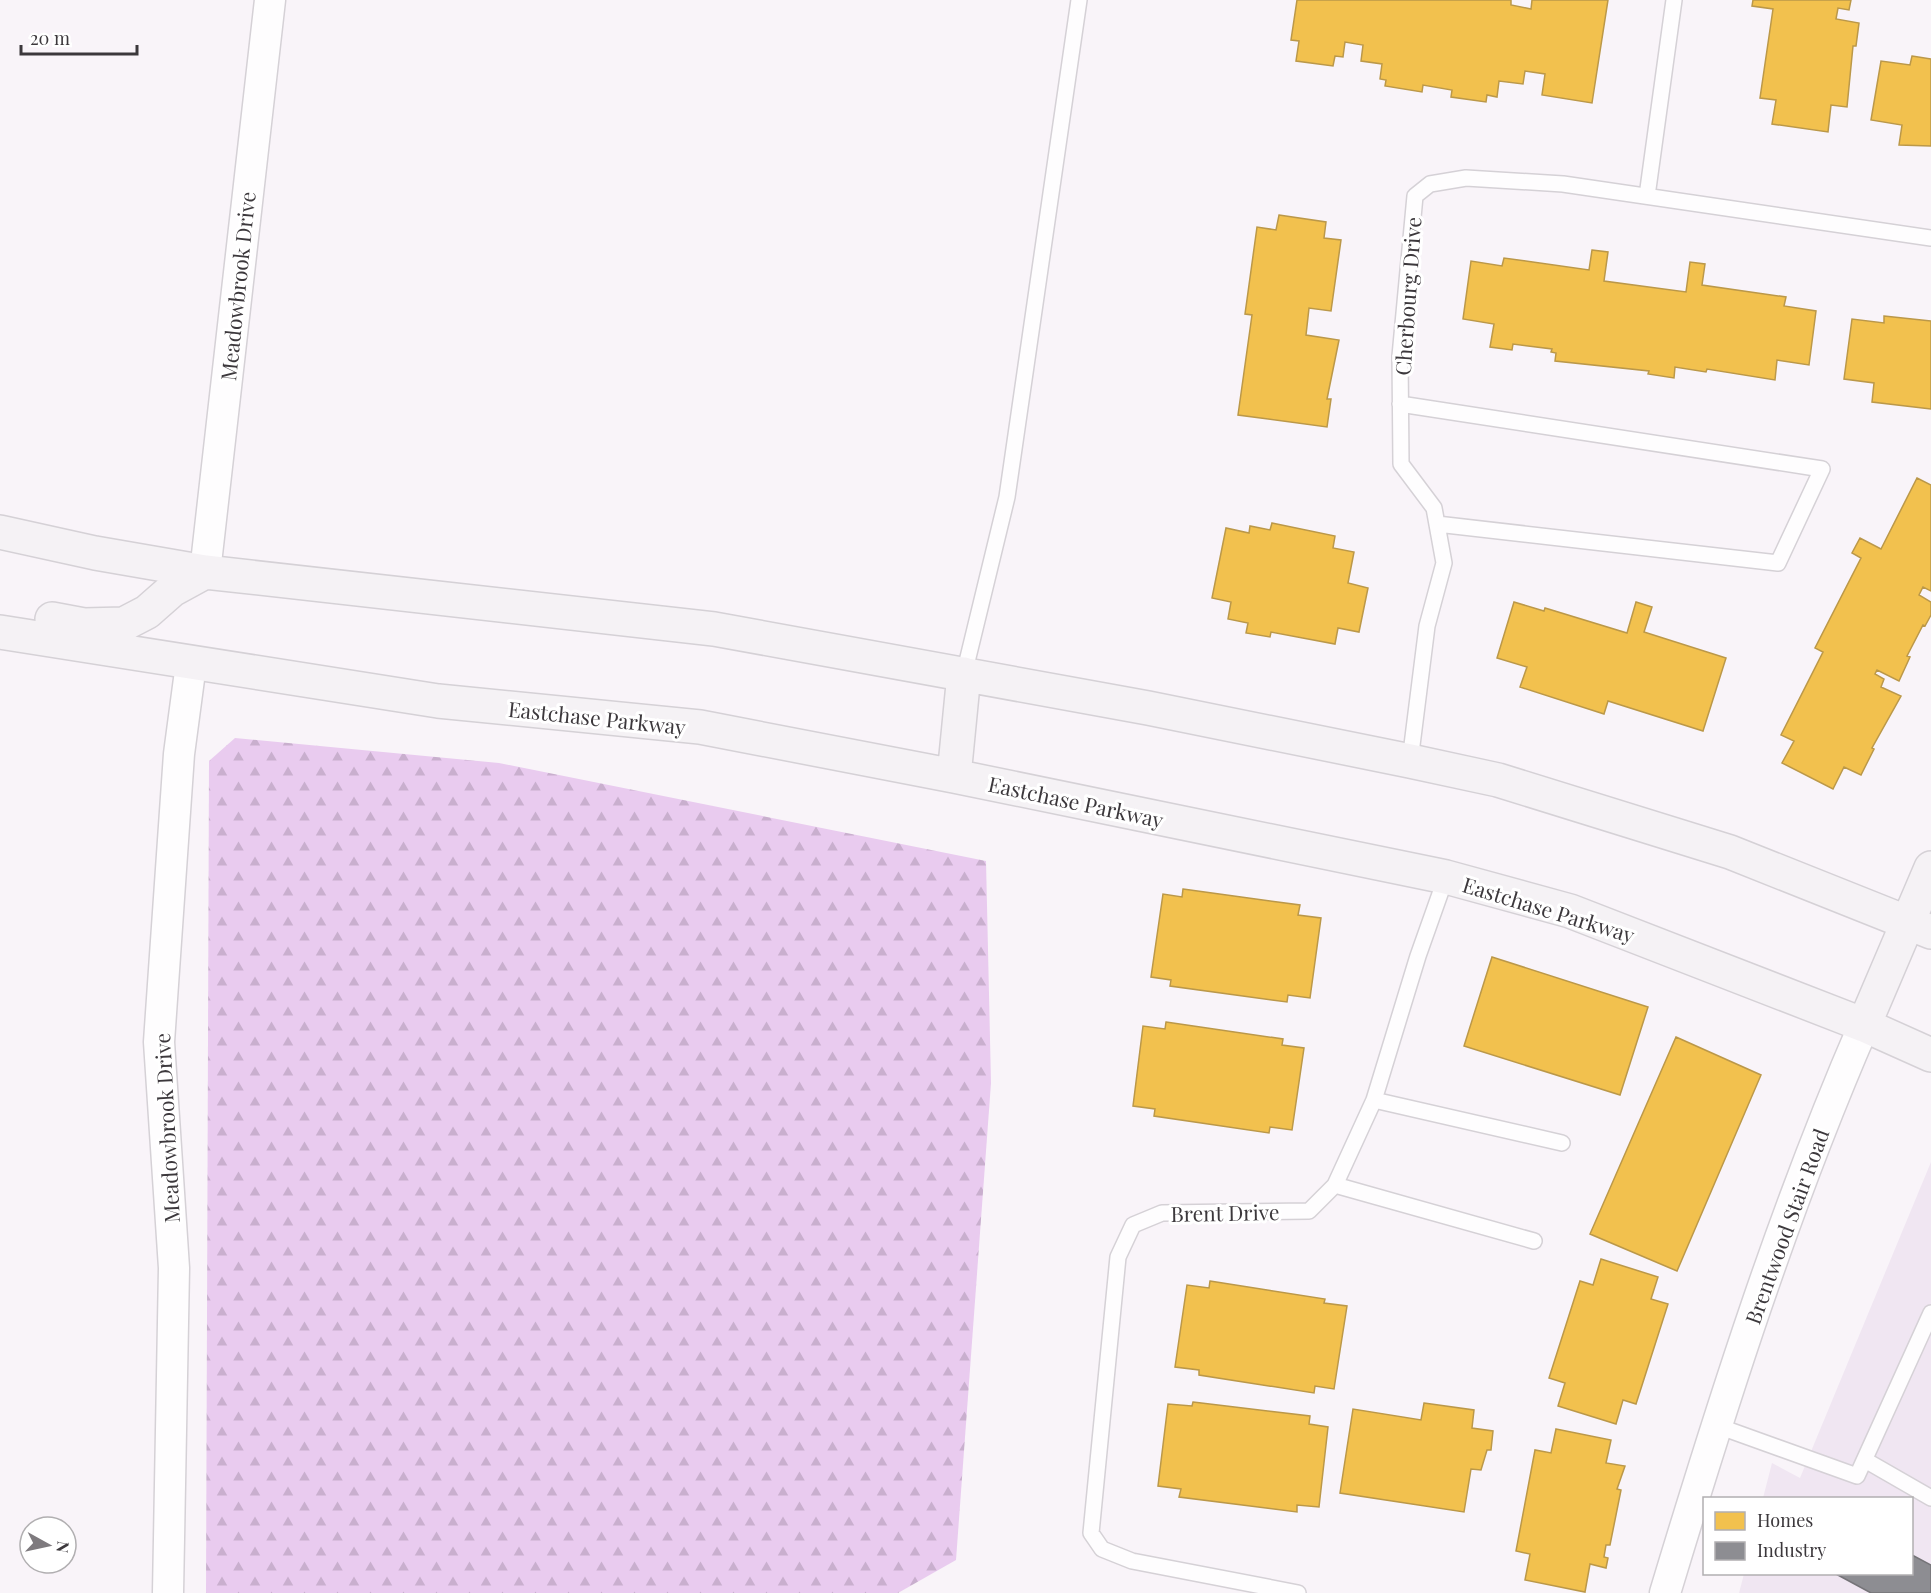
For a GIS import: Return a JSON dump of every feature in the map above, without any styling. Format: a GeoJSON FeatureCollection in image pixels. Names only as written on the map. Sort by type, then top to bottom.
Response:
{"type":"FeatureCollection","features":[{"type":"Feature","properties":{"kind":"main road"},"geometry":{"type":"LineString","coordinates":[[0,532],[95,553],[206,572],[714,629],[1148,708],[1410,761],[1498,780],[1730,852],[1919,926]]}},
{"type":"Feature","properties":{"kind":"main road"},"geometry":{"type":"LineString","coordinates":[[0,610],[84,625],[124,624],[147,612],[172,590],[206,572]]}},
{"type":"Feature","properties":{"kind":"main road","name":"Eastchase Parkway"},"geometry":{"type":"LineString","coordinates":[[0,632],[438,702],[700,727],[954,776],[1446,877],[1569,911],[1864,1025],[1931,1055]]}},
{"type":"Feature","properties":{"kind":"main road"},"geometry":{"type":"LineString","coordinates":[[954,776],[964,674]]}},
{"type":"Feature","properties":{"kind":"main road","name":"Brentwood Stair Road"},"geometry":{"type":"LineString","coordinates":[[1864,1025],[1919,926],[1931,868]]}},
{"type":"Feature","properties":{"kind":"street","name":"Meadowbrook Drive"},"geometry":{"type":"LineString","coordinates":[[206,572],[270,0]]}},
{"type":"Feature","properties":{"kind":"street","name":"Meadowbrook Drive"},"geometry":{"type":"LineString","coordinates":[[168,1593],[174,1268],[159,1042],[179,754],[191,664]]}},
{"type":"Feature","properties":{"kind":"street","name":"Brentwood Stair Road"},"geometry":{"type":"LineString","coordinates":[[1665,1593],[1715,1425],[1816,1136],[1864,1025]]}},
{"type":"Feature","properties":{"kind":"lane"},"geometry":{"type":"LineString","coordinates":[[964,674],[1006,497],[1079,0]]}},
{"type":"Feature","properties":{"kind":"lane"},"geometry":{"type":"LineString","coordinates":[[1647,196],[1674,0]]}},
{"type":"Feature","properties":{"kind":"lane","name":"Cherbourg Drive"},"geometry":{"type":"LineString","coordinates":[[1410,761],[1427,626],[1444,563],[1434,508],[1401,464],[1400,356],[1415,196],[1430,184],[1466,178],[1563,184],[1931,238]]}},
{"type":"Feature","properties":{"kind":"lane"},"geometry":{"type":"LineString","coordinates":[[1400,404],[1822,469],[1778,564],[1437,524]]}},
{"type":"Feature","properties":{"kind":"lane","name":"Brent Drive"},"geometry":{"type":"LineString","coordinates":[[1294,1593],[1132,1561],[1102,1548],[1091,1533],[1118,1257],[1133,1225],[1162,1212],[1309,1211],[1335,1185],[1374,1100],[1418,956],[1446,877]]}},
{"type":"Feature","properties":{"kind":"lane"},"geometry":{"type":"LineString","coordinates":[[1374,1100],[1562,1143]]}},
{"type":"Feature","properties":{"kind":"lane"},"geometry":{"type":"LineString","coordinates":[[1335,1185],[1534,1240]]}},
{"type":"Feature","properties":{"kind":"lane"},"geometry":{"type":"LineString","coordinates":[[1715,1425],[1857,1476],[1931,1313]]}},
{"type":"Feature","properties":{"kind":"lane"},"geometry":{"type":"LineString","coordinates":[[1865,1460],[1931,1498]]}},
{"type":"Feature","properties":{"kind":"shaded area"},"geometry":{"type":"Polygon","coordinates":[[[1931,1162],[1931,1593],[1739,1593],[1744,1575],[1913,1575],[1913,1497],[1763,1497],[1772,1463],[1800,1478],[1931,1162]]]}},
{"type":"Feature","properties":{"kind":"green space"},"geometry":{"type":"Polygon","coordinates":[[[235,738],[499,763],[986,861],[991,1083],[956,1560],[898,1593],[206,1593],[209,761],[235,738]]]}},
{"type":"Feature","properties":{"kind":"building: Homes"},"geometry":{"type":"Polygon","coordinates":[[[1297,0],[1511,0],[1511,5],[1531,9],[1532,0],[1608,0],[1592,103],[1542,95],[1545,74],[1525,71],[1523,84],[1499,81],[1497,97],[1487,95],[1486,102],[1451,97],[1452,90],[1423,85],[1422,92],[1385,86],[1386,80],[1380,79],[1382,64],[1361,61],[1363,45],[1345,42],[1343,57],[1335,56],[1333,66],[1296,61],[1299,41],[1291,40],[1297,0]]]}},
{"type":"Feature","properties":{"kind":"building: Homes"},"geometry":{"type":"Polygon","coordinates":[[[1753,0],[1851,0],[1849,10],[1838,8],[1836,19],[1859,23],[1856,46],[1853,46],[1847,107],[1831,105],[1828,132],[1772,124],[1776,100],[1760,98],[1773,9],[1752,6],[1753,0]]]}},
{"type":"Feature","properties":{"kind":"building: Homes"},"geometry":{"type":"Polygon","coordinates":[[[1912,56],[1931,59],[1931,146],[1899,145],[1902,125],[1871,120],[1881,61],[1910,65],[1912,56]]]}},
{"type":"Feature","properties":{"kind":"building: Homes"},"geometry":{"type":"Polygon","coordinates":[[[1279,215],[1326,222],[1324,238],[1341,240],[1331,311],[1309,308],[1306,335],[1339,340],[1327,399],[1331,399],[1327,427],[1238,415],[1252,315],[1245,314],[1257,227],[1276,230],[1279,215]]]}},
{"type":"Feature","properties":{"kind":"building: Homes"},"geometry":{"type":"Polygon","coordinates":[[[1592,250],[1608,252],[1604,281],[1686,292],[1690,262],[1705,264],[1702,285],[1786,297],[1784,306],[1816,311],[1809,365],[1777,360],[1775,380],[1707,369],[1706,372],[1675,367],[1674,378],[1648,374],[1649,371],[1555,361],[1556,353],[1551,352],[1552,349],[1513,344],[1512,350],[1490,347],[1494,324],[1463,319],[1471,261],[1502,266],[1504,258],[1589,270],[1592,250]]]}},
{"type":"Feature","properties":{"kind":"building: Homes"},"geometry":{"type":"Polygon","coordinates":[[[1884,316],[1931,321],[1931,409],[1872,402],[1874,383],[1844,379],[1852,319],[1884,323],[1884,316]]]}},
{"type":"Feature","properties":{"kind":"building: Homes"},"geometry":{"type":"Polygon","coordinates":[[[1917,478],[1931,485],[1931,591],[1923,587],[1919,595],[1931,602],[1931,615],[1925,626],[1923,625],[1907,656],[1910,657],[1899,681],[1877,670],[1875,674],[1884,679],[1881,687],[1901,696],[1872,748],[1874,749],[1861,775],[1844,767],[1833,789],[1782,763],[1794,741],[1781,735],[1823,652],[1815,648],[1861,558],[1852,553],[1860,538],[1881,549],[1917,478]]]}},
{"type":"Feature","properties":{"kind":"building: Homes"},"geometry":{"type":"Polygon","coordinates":[[[1272,523],[1335,536],[1333,548],[1354,552],[1348,583],[1368,588],[1359,632],[1338,628],[1335,644],[1271,632],[1270,637],[1246,633],[1248,623],[1228,619],[1231,602],[1212,598],[1226,528],[1249,533],[1250,526],[1270,530],[1272,523]]]}},
{"type":"Feature","properties":{"kind":"building: Homes"},"geometry":{"type":"Polygon","coordinates":[[[1514,602],[1544,611],[1545,608],[1627,633],[1636,602],[1652,607],[1644,632],[1726,658],[1703,731],[1608,701],[1604,714],[1520,687],[1527,667],[1497,658],[1514,602]]]}},
{"type":"Feature","properties":{"kind":"building: Homes"},"geometry":{"type":"Polygon","coordinates":[[[1183,889],[1300,905],[1298,915],[1321,918],[1310,998],[1288,995],[1287,1002],[1170,986],[1171,980],[1151,977],[1163,894],[1182,897],[1183,889]]]}},
{"type":"Feature","properties":{"kind":"building: Homes"},"geometry":{"type":"Polygon","coordinates":[[[1492,957],[1648,1007],[1620,1095],[1464,1046],[1492,957]]]}},
{"type":"Feature","properties":{"kind":"building: Homes"},"geometry":{"type":"Polygon","coordinates":[[[1166,1022],[1283,1039],[1282,1045],[1304,1048],[1292,1130],[1270,1127],[1269,1133],[1154,1116],[1155,1109],[1133,1106],[1143,1026],[1165,1029],[1166,1022]]]}},
{"type":"Feature","properties":{"kind":"building: Homes"},"geometry":{"type":"Polygon","coordinates":[[[1676,1037],[1761,1075],[1677,1271],[1590,1234],[1676,1037]]]}},
{"type":"Feature","properties":{"kind":"building: Homes"},"geometry":{"type":"Polygon","coordinates":[[[1601,1259],[1658,1277],[1651,1299],[1668,1304],[1636,1404],[1623,1400],[1616,1424],[1558,1406],[1565,1383],[1549,1378],[1580,1281],[1593,1285],[1601,1259]]]}},
{"type":"Feature","properties":{"kind":"building: Homes"},"geometry":{"type":"Polygon","coordinates":[[[1210,1281],[1325,1299],[1324,1303],[1347,1306],[1334,1389],[1315,1386],[1314,1393],[1199,1375],[1199,1370],[1175,1367],[1187,1285],[1209,1288],[1210,1281]]]}},
{"type":"Feature","properties":{"kind":"building: Homes"},"geometry":{"type":"Polygon","coordinates":[[[1193,1402],[1310,1416],[1309,1424],[1328,1427],[1319,1507],[1297,1505],[1297,1512],[1179,1497],[1181,1489],[1158,1486],[1168,1404],[1192,1406],[1193,1402]]]}},
{"type":"Feature","properties":{"kind":"building: Homes"},"geometry":{"type":"Polygon","coordinates":[[[1424,1403],[1474,1410],[1472,1428],[1493,1431],[1491,1450],[1487,1450],[1481,1470],[1471,1469],[1464,1512],[1340,1493],[1353,1409],[1421,1420],[1424,1403]]]}},
{"type":"Feature","properties":{"kind":"building: Homes"},"geometry":{"type":"Polygon","coordinates":[[[1556,1429],[1611,1440],[1606,1463],[1625,1466],[1617,1489],[1621,1490],[1610,1545],[1606,1545],[1604,1557],[1608,1558],[1606,1568],[1590,1564],[1585,1592],[1525,1580],[1530,1554],[1516,1551],[1535,1450],[1551,1453],[1556,1429]]]}},
{"type":"Feature","properties":{"kind":"building: Industry"},"geometry":{"type":"Polygon","coordinates":[[[1913,1556],[1931,1565],[1931,1593],[1871,1593],[1838,1575],[1913,1575],[1913,1556]]]}}]}
